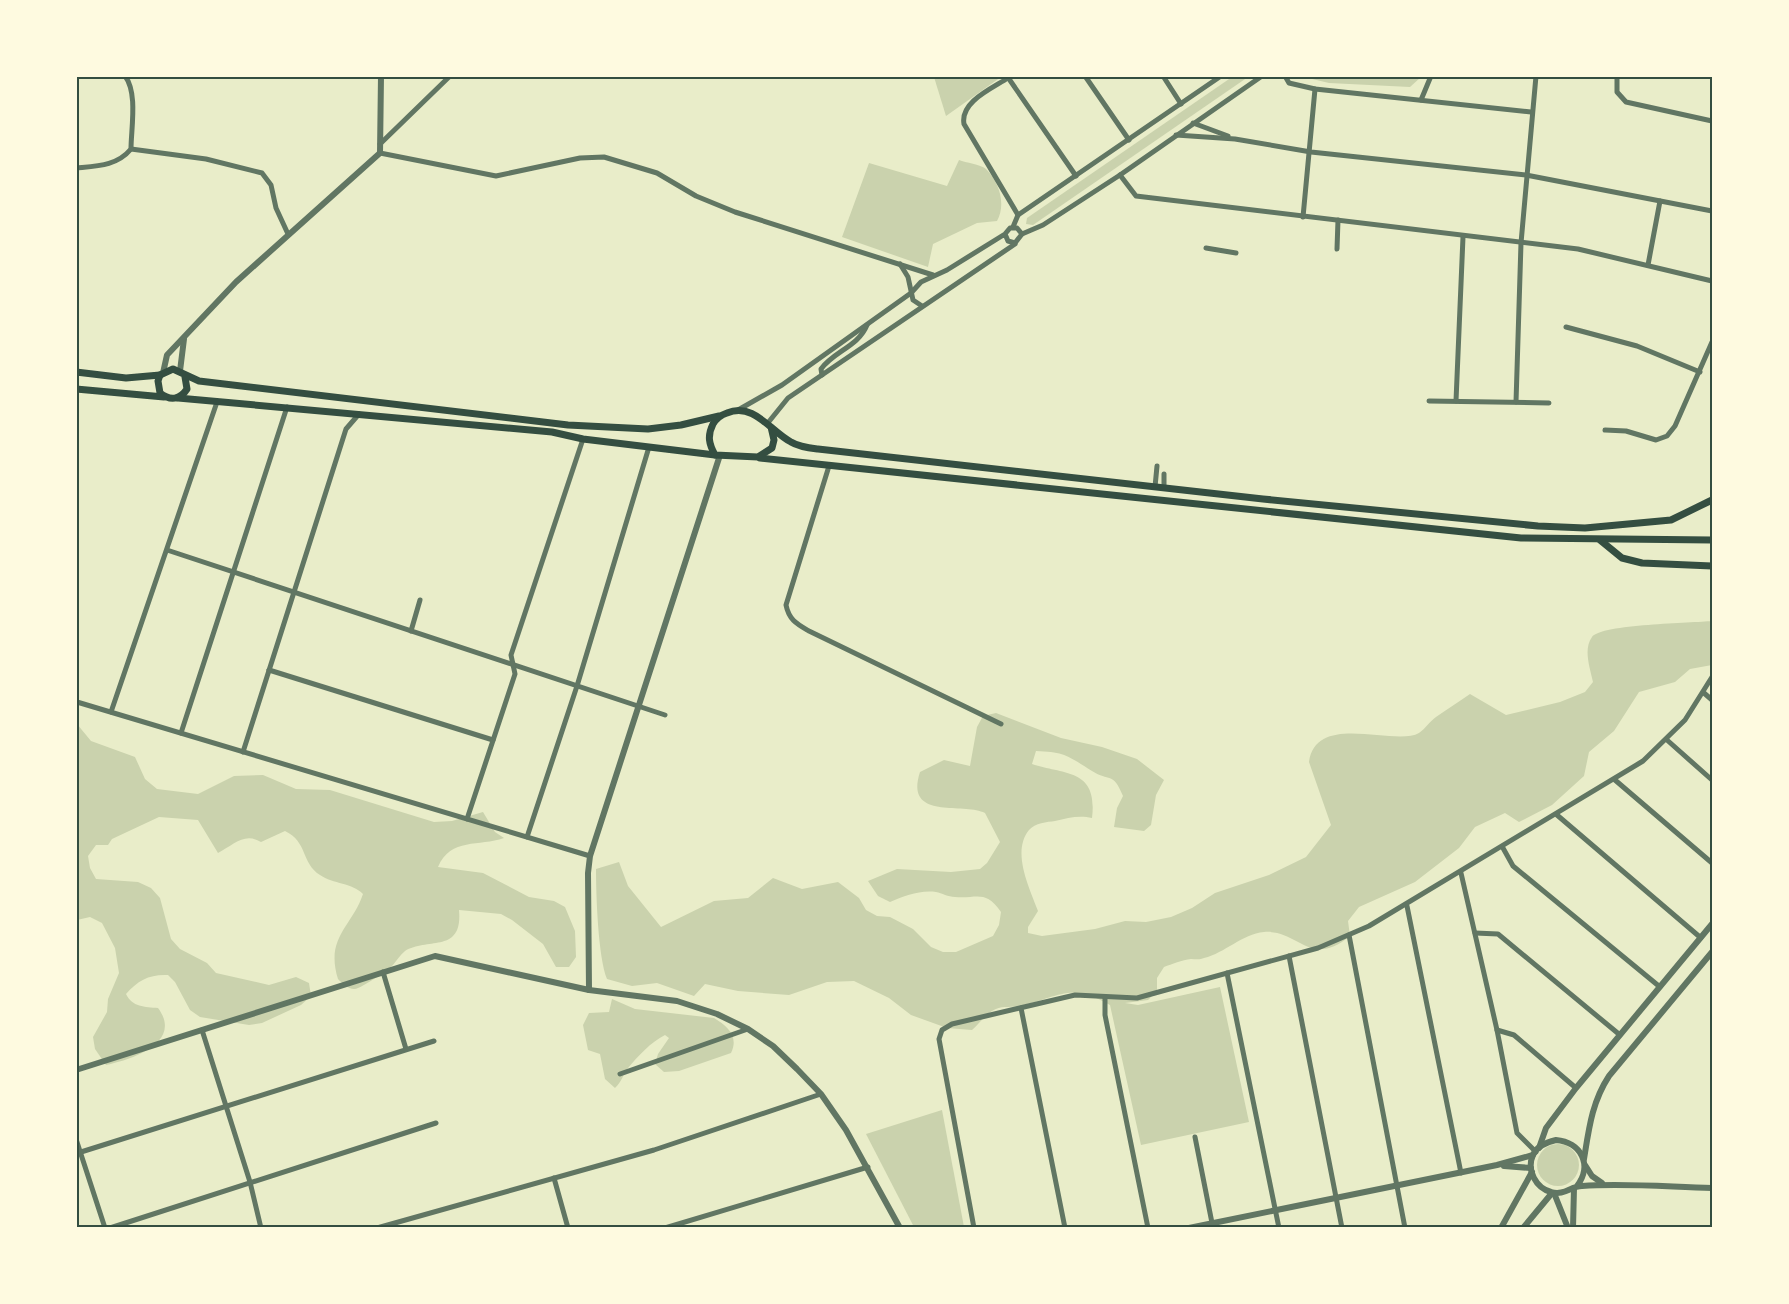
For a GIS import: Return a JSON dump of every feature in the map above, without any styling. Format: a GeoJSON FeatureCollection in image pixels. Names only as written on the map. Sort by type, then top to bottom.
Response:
{"type":"FeatureCollection","features":[{"type":"Feature","properties":{"kind":"main road"},"geometry":{"type":"LineString","coordinates":[[76,372],[126,378],[161,374],[173,369],[199,381],[568,425],[648,429],[681,425],[738,410],[753,413],[791,442],[818,449],[1470,520],[1585,528],[1671,520],[1691,513],[1713,500]]}},
{"type":"Feature","properties":{"kind":"main road"},"geometry":{"type":"LineString","coordinates":[[161,374],[158,387],[165,397]]}},
{"type":"Feature","properties":{"kind":"main road"},"geometry":{"type":"LineString","coordinates":[[178,398],[187,389],[183,374]]}},
{"type":"Feature","properties":{"kind":"main road"},"geometry":{"type":"LineString","coordinates":[[76,388],[552,432],[583,439],[717,455],[758,457],[1521,538],[1713,540]]}},
{"type":"Feature","properties":{"kind":"main road"},"geometry":{"type":"LineString","coordinates":[[717,455],[709,437],[715,421],[722,415]]}},
{"type":"Feature","properties":{"kind":"main road"},"geometry":{"type":"LineString","coordinates":[[758,457],[772,448],[774,441],[769,425]]}},
{"type":"Feature","properties":{"kind":"main road"},"geometry":{"type":"LineString","coordinates":[[1600,540],[1622,558],[1642,563],[1713,566]]}},
{"type":"Feature","properties":{"kind":"street"},"geometry":{"type":"LineString","coordinates":[[76,168],[108,164],[123,158],[131,149],[132,97],[130,83],[125,76]]}},
{"type":"Feature","properties":{"kind":"street"},"geometry":{"type":"LineString","coordinates":[[161,374],[166,355],[236,282],[380,153],[381,76]]}},
{"type":"Feature","properties":{"kind":"street"},"geometry":{"type":"LineString","coordinates":[[380,144],[450,76]]}},
{"type":"Feature","properties":{"kind":"street"},"geometry":{"type":"LineString","coordinates":[[1085,76],[1129,140]]}},
{"type":"Feature","properties":{"kind":"street"},"geometry":{"type":"LineString","coordinates":[[1163,76],[1181,104]]}},
{"type":"Feature","properties":{"kind":"street"},"geometry":{"type":"LineString","coordinates":[[738,410],[782,385],[921,282],[947,270],[1005,234],[1013,227],[1018,215],[1221,76]]}},
{"type":"Feature","properties":{"kind":"street"},"geometry":{"type":"LineString","coordinates":[[769,425],[788,398],[1015,243],[1022,234],[1043,225],[1120,175],[1262,76]]}},
{"type":"Feature","properties":{"kind":"street"},"geometry":{"type":"LineString","coordinates":[[1286,76],[1289,82],[1315,89],[1531,111]]}},
{"type":"Feature","properties":{"kind":"street"},"geometry":{"type":"LineString","coordinates":[[1421,100],[1431,76]]}},
{"type":"Feature","properties":{"kind":"street"},"geometry":{"type":"LineString","coordinates":[[1516,402],[1521,243],[1531,111],[1536,76]]}},
{"type":"Feature","properties":{"kind":"street"},"geometry":{"type":"LineString","coordinates":[[1617,76],[1617,92],[1626,102],[1713,121]]}},
{"type":"Feature","properties":{"kind":"street"},"geometry":{"type":"LineString","coordinates":[[1018,215],[964,124],[962,115],[966,107],[1007,77],[1076,176]]}},
{"type":"Feature","properties":{"kind":"street"},"geometry":{"type":"LineString","coordinates":[[1303,217],[1311,152],[1315,89]]}},
{"type":"Feature","properties":{"kind":"street"},"geometry":{"type":"LineString","coordinates":[[1193,123],[1235,139]]}},
{"type":"Feature","properties":{"kind":"street"},"geometry":{"type":"LineString","coordinates":[[1176,135],[1235,139],[1311,152],[1526,175],[1713,211]]}},
{"type":"Feature","properties":{"kind":"street"},"geometry":{"type":"LineString","coordinates":[[131,149],[206,159],[262,173],[271,185],[274,202],[288,234]]}},
{"type":"Feature","properties":{"kind":"street"},"geometry":{"type":"LineString","coordinates":[[380,153],[496,176],[580,158],[604,158],[657,173],[696,196],[735,212],[933,275]]}},
{"type":"Feature","properties":{"kind":"street"},"geometry":{"type":"LineString","coordinates":[[1120,175],[1136,196],[1578,249],[1713,281]]}},
{"type":"Feature","properties":{"kind":"street"},"geometry":{"type":"LineString","coordinates":[[1648,265],[1660,201]]}},
{"type":"Feature","properties":{"kind":"street"},"geometry":{"type":"LineString","coordinates":[[1336,249],[1338,220]]}},
{"type":"Feature","properties":{"kind":"street"},"geometry":{"type":"LineString","coordinates":[[1013,227],[1022,234]]}},
{"type":"Feature","properties":{"kind":"street"},"geometry":{"type":"LineString","coordinates":[[1005,234],[1008,242],[1015,243]]}},
{"type":"Feature","properties":{"kind":"street"},"geometry":{"type":"LineString","coordinates":[[1456,401],[1463,237]]}},
{"type":"Feature","properties":{"kind":"street"},"geometry":{"type":"LineString","coordinates":[[1206,248],[1236,253]]}},
{"type":"Feature","properties":{"kind":"street"},"geometry":{"type":"LineString","coordinates":[[900,264],[908,277],[910,292],[915,303],[922,306]]}},
{"type":"Feature","properties":{"kind":"street"},"geometry":{"type":"LineString","coordinates":[[822,375],[825,363],[858,341],[867,324]]}},
{"type":"Feature","properties":{"kind":"street"},"geometry":{"type":"LineString","coordinates":[[1566,327],[1637,346],[1700,372]]}},
{"type":"Feature","properties":{"kind":"street"},"geometry":{"type":"LineString","coordinates":[[183,339],[183,374]]}},
{"type":"Feature","properties":{"kind":"street"},"geometry":{"type":"LineString","coordinates":[[1605,430],[1626,431],[1656,440],[1667,436],[1675,426],[1713,342]]}},
{"type":"Feature","properties":{"kind":"street"},"geometry":{"type":"LineString","coordinates":[[1429,401],[1549,403]]}},
{"type":"Feature","properties":{"kind":"street"},"geometry":{"type":"LineString","coordinates":[[111,712],[217,402]]}},
{"type":"Feature","properties":{"kind":"street"},"geometry":{"type":"LineString","coordinates":[[181,733],[287,407]]}},
{"type":"Feature","properties":{"kind":"street"},"geometry":{"type":"LineString","coordinates":[[243,752],[346,429],[359,414]]}},
{"type":"Feature","properties":{"kind":"street"},"geometry":{"type":"LineString","coordinates":[[467,819],[515,674],[511,655],[583,439]]}},
{"type":"Feature","properties":{"kind":"street"},"geometry":{"type":"LineString","coordinates":[[527,837],[577,686],[649,447]]}},
{"type":"Feature","properties":{"kind":"street"},"geometry":{"type":"LineString","coordinates":[[589,990],[588,873],[590,856],[717,455]]}},
{"type":"Feature","properties":{"kind":"street"},"geometry":{"type":"LineString","coordinates":[[830,466],[786,605],[793,622],[1001,724]]}},
{"type":"Feature","properties":{"kind":"street"},"geometry":{"type":"LineString","coordinates":[[1155,487],[1157,466]]}},
{"type":"Feature","properties":{"kind":"street"},"geometry":{"type":"LineString","coordinates":[[1164,474],[1164,488]]}},
{"type":"Feature","properties":{"kind":"street"},"geometry":{"type":"LineString","coordinates":[[166,549],[665,715]]}},
{"type":"Feature","properties":{"kind":"street"},"geometry":{"type":"LineString","coordinates":[[411,631],[420,600]]}},
{"type":"Feature","properties":{"kind":"street"},"geometry":{"type":"LineString","coordinates":[[269,670],[493,740]]}},
{"type":"Feature","properties":{"kind":"street"},"geometry":{"type":"LineString","coordinates":[[974,1227],[939,1039],[942,1030],[952,1024],[1075,995],[1137,998],[1289,956],[1349,935],[1407,906],[1643,761],[1667,740],[1704,693],[1713,677]]}},
{"type":"Feature","properties":{"kind":"street"},"geometry":{"type":"LineString","coordinates":[[1704,693],[1713,700]]}},
{"type":"Feature","properties":{"kind":"street"},"geometry":{"type":"LineString","coordinates":[[77,702],[590,856]]}},
{"type":"Feature","properties":{"kind":"street"},"geometry":{"type":"LineString","coordinates":[[1667,740],[1713,780]]}},
{"type":"Feature","properties":{"kind":"street"},"geometry":{"type":"LineString","coordinates":[[1615,780],[1713,863]]}},
{"type":"Feature","properties":{"kind":"street"},"geometry":{"type":"LineString","coordinates":[[1557,815],[1701,938]]}},
{"type":"Feature","properties":{"kind":"street"},"geometry":{"type":"LineString","coordinates":[[1503,848],[1513,866],[1660,987]]}},
{"type":"Feature","properties":{"kind":"street"},"geometry":{"type":"LineString","coordinates":[[1461,873],[1497,1030],[1517,1133],[1536,1152]]}},
{"type":"Feature","properties":{"kind":"street"},"geometry":{"type":"LineString","coordinates":[[1407,906],[1461,1173]]}},
{"type":"Feature","properties":{"kind":"street"},"geometry":{"type":"LineString","coordinates":[[1501,1227],[1532,1170],[1536,1152],[1546,1128],[1576,1088],[1713,924]]}},
{"type":"Feature","properties":{"kind":"street"},"geometry":{"type":"LineString","coordinates":[[1475,933],[1498,934],[1620,1035]]}},
{"type":"Feature","properties":{"kind":"street"},"geometry":{"type":"LineString","coordinates":[[1349,935],[1405,1227]]}},
{"type":"Feature","properties":{"kind":"street"},"geometry":{"type":"LineString","coordinates":[[1573,1227],[1576,1187],[1584,1173],[1592,1110],[1598,1092],[1713,952]]}},
{"type":"Feature","properties":{"kind":"street"},"geometry":{"type":"LineString","coordinates":[[1289,956],[1342,1227]]}},
{"type":"Feature","properties":{"kind":"street"},"geometry":{"type":"LineString","coordinates":[[76,1070],[383,972],[440,957],[589,990],[677,1001],[717,1014],[748,1029],[773,1046],[821,1094],[868,1167],[900,1227]]}},
{"type":"Feature","properties":{"kind":"street"},"geometry":{"type":"LineString","coordinates":[[383,972],[406,1049]]}},
{"type":"Feature","properties":{"kind":"street"},"geometry":{"type":"LineString","coordinates":[[1227,973],[1279,1227]]}},
{"type":"Feature","properties":{"kind":"street"},"geometry":{"type":"LineString","coordinates":[[1105,997],[1105,1015],[1148,1227]]}},
{"type":"Feature","properties":{"kind":"street"},"geometry":{"type":"LineString","coordinates":[[1021,1008],[1065,1227]]}},
{"type":"Feature","properties":{"kind":"street"},"geometry":{"type":"LineString","coordinates":[[621,1074],[748,1029]]}},
{"type":"Feature","properties":{"kind":"street"},"geometry":{"type":"LineString","coordinates":[[202,1030],[250,1182],[261,1227]]}},
{"type":"Feature","properties":{"kind":"street"},"geometry":{"type":"LineString","coordinates":[[1497,1030],[1514,1035],[1576,1088]]}},
{"type":"Feature","properties":{"kind":"street"},"geometry":{"type":"LineString","coordinates":[[81,1152],[434,1041]]}},
{"type":"Feature","properties":{"kind":"street"},"geometry":{"type":"LineString","coordinates":[[377,1227],[654,1150],[821,1094]]}},
{"type":"Feature","properties":{"kind":"street"},"geometry":{"type":"LineString","coordinates":[[110,1227],[436,1123]]}},
{"type":"Feature","properties":{"kind":"street"},"geometry":{"type":"LineString","coordinates":[[1195,1137],[1213,1225]]}},
{"type":"Feature","properties":{"kind":"street"},"geometry":{"type":"LineString","coordinates":[[76,1139],[105,1227]]}},
{"type":"Feature","properties":{"kind":"street"},"geometry":{"type":"LineString","coordinates":[[1189,1227],[1213,1225],[1275,1210],[1497,1166],[1536,1152],[1556,1140],[1565,1140],[1574,1144],[1597,1180],[1606,1184]]}},
{"type":"Feature","properties":{"kind":"street"},"geometry":{"type":"LineString","coordinates":[[1497,1166],[1532,1170]]}},
{"type":"Feature","properties":{"kind":"street"},"geometry":{"type":"LineString","coordinates":[[664,1227],[868,1167]]}},
{"type":"Feature","properties":{"kind":"street"},"geometry":{"type":"LineString","coordinates":[[1532,1170],[1536,1181],[1553,1193],[1568,1227]]}},
{"type":"Feature","properties":{"kind":"street"},"geometry":{"type":"LineString","coordinates":[[554,1178],[568,1227]]}},
{"type":"Feature","properties":{"kind":"street"},"geometry":{"type":"LineString","coordinates":[[1523,1227],[1553,1193],[1576,1187],[1606,1184],[1713,1188]]}},
{"type":"Feature","properties":{"kind":"green space"},"geometry":{"type":"Polygon","coordinates":[[[934,77],[1001,77],[946,116],[934,77]]]}},
{"type":"Feature","properties":{"kind":"green space"},"geometry":{"type":"Polygon","coordinates":[[[1232,77],[1248,77],[1033,225],[1026,224],[1027,218],[1232,77]]]}},
{"type":"Feature","properties":{"kind":"green space"},"geometry":{"type":"Polygon","coordinates":[[[1304,77],[1421,77],[1410,87],[1329,83],[1304,77]]]}},
{"type":"Feature","properties":{"kind":"green space"},"geometry":{"type":"Polygon","coordinates":[[[959,160],[983,167],[991,175],[1000,194],[1000,215],[997,221],[977,223],[933,244],[928,267],[842,237],[869,163],[947,186],[959,160]]]}},
{"type":"Feature","properties":{"kind":"green space"},"geometry":{"type":"Polygon","coordinates":[[[1712,621],[1712,665],[1690,669],[1675,682],[1639,692],[1614,731],[1589,752],[1584,776],[1552,805],[1519,822],[1505,813],[1475,827],[1459,848],[1415,882],[1359,907],[1348,921],[1350,936],[1336,945],[1324,949],[1314,948],[1276,933],[1256,933],[1212,956],[1184,960],[1164,967],[1157,978],[1157,991],[1148,1000],[1125,1003],[1138,1005],[1220,987],[1249,1122],[1141,1145],[1110,1005],[1084,994],[1064,994],[1032,1003],[995,1009],[972,1030],[947,1028],[911,1015],[889,998],[854,981],[827,982],[789,995],[738,991],[705,984],[694,996],[657,983],[632,986],[607,979],[600,941],[596,869],[619,862],[628,886],[661,927],[714,901],[748,898],[773,878],[802,889],[838,882],[859,898],[866,910],[877,916],[890,917],[913,929],[931,947],[943,952],[956,952],[993,936],[999,925],[1001,912],[990,900],[924,892],[890,902],[878,896],[868,881],[897,869],[951,872],[980,869],[987,863],[1000,842],[985,813],[928,804],[920,798],[917,787],[920,772],[944,760],[970,766],[977,727],[983,716],[996,713],[1061,738],[1102,747],[1137,759],[1164,780],[1156,795],[1151,825],[1144,831],[1114,827],[1117,808],[1123,796],[1113,780],[1066,756],[1054,752],[1036,751],[1032,764],[1077,777],[1085,782],[1093,802],[1092,818],[1074,817],[1041,823],[1029,830],[1024,839],[1022,859],[1024,870],[1038,911],[1028,927],[1028,933],[1042,936],[1095,929],[1125,921],[1146,922],[1171,917],[1192,908],[1215,893],[1269,875],[1306,857],[1331,825],[1309,762],[1315,747],[1326,738],[1341,734],[1408,736],[1419,733],[1434,719],[1470,694],[1506,715],[1560,702],[1585,692],[1593,682],[1588,647],[1592,637],[1599,633],[1629,627],[1712,621]]]}},
{"type":"Feature","properties":{"kind":"green space"},"geometry":{"type":"Polygon","coordinates":[[[77,724],[91,741],[135,757],[145,779],[157,789],[198,794],[234,776],[263,775],[296,789],[330,790],[434,822],[452,821],[483,812],[495,832],[504,838],[458,847],[450,851],[438,867],[483,873],[529,897],[554,901],[565,907],[575,931],[576,957],[569,967],[556,967],[543,944],[512,920],[501,914],[459,910],[459,924],[450,939],[405,951],[393,965],[376,978],[358,988],[350,988],[338,979],[335,953],[337,942],[363,894],[359,890],[320,875],[310,865],[298,841],[285,831],[261,842],[255,839],[244,839],[218,853],[198,820],[159,817],[112,839],[108,845],[96,845],[88,856],[90,868],[96,879],[138,882],[151,888],[160,898],[171,939],[180,949],[207,963],[216,973],[269,985],[296,977],[309,983],[311,996],[301,1005],[262,1023],[249,1025],[200,1017],[190,1010],[175,982],[168,975],[150,977],[135,985],[126,994],[135,1004],[158,1008],[164,1020],[164,1031],[151,1048],[128,1059],[106,1065],[95,1049],[93,1037],[107,1012],[108,999],[119,973],[115,948],[102,923],[90,917],[77,920],[77,724]]]}},
{"type":"Feature","properties":{"kind":"green space"},"geometry":{"type":"Polygon","coordinates":[[[612,999],[635,1009],[714,1018],[731,1032],[734,1042],[731,1053],[679,1071],[664,1072],[655,1064],[658,1054],[669,1038],[665,1035],[650,1045],[636,1059],[615,1088],[605,1079],[600,1054],[588,1050],[583,1025],[589,1013],[609,1012],[612,999]]]}},
{"type":"Feature","properties":{"kind":"green space"},"geometry":{"type":"Polygon","coordinates":[[[942,1110],[964,1227],[914,1227],[866,1134],[942,1110]]]}},
{"type":"Feature","properties":{"kind":"green space"},"geometry":{"type":"Polygon","coordinates":[[[1558,1144],[1573,1150],[1579,1165],[1573,1180],[1558,1186],[1543,1180],[1537,1165],[1543,1150],[1558,1144]]]}}]}
